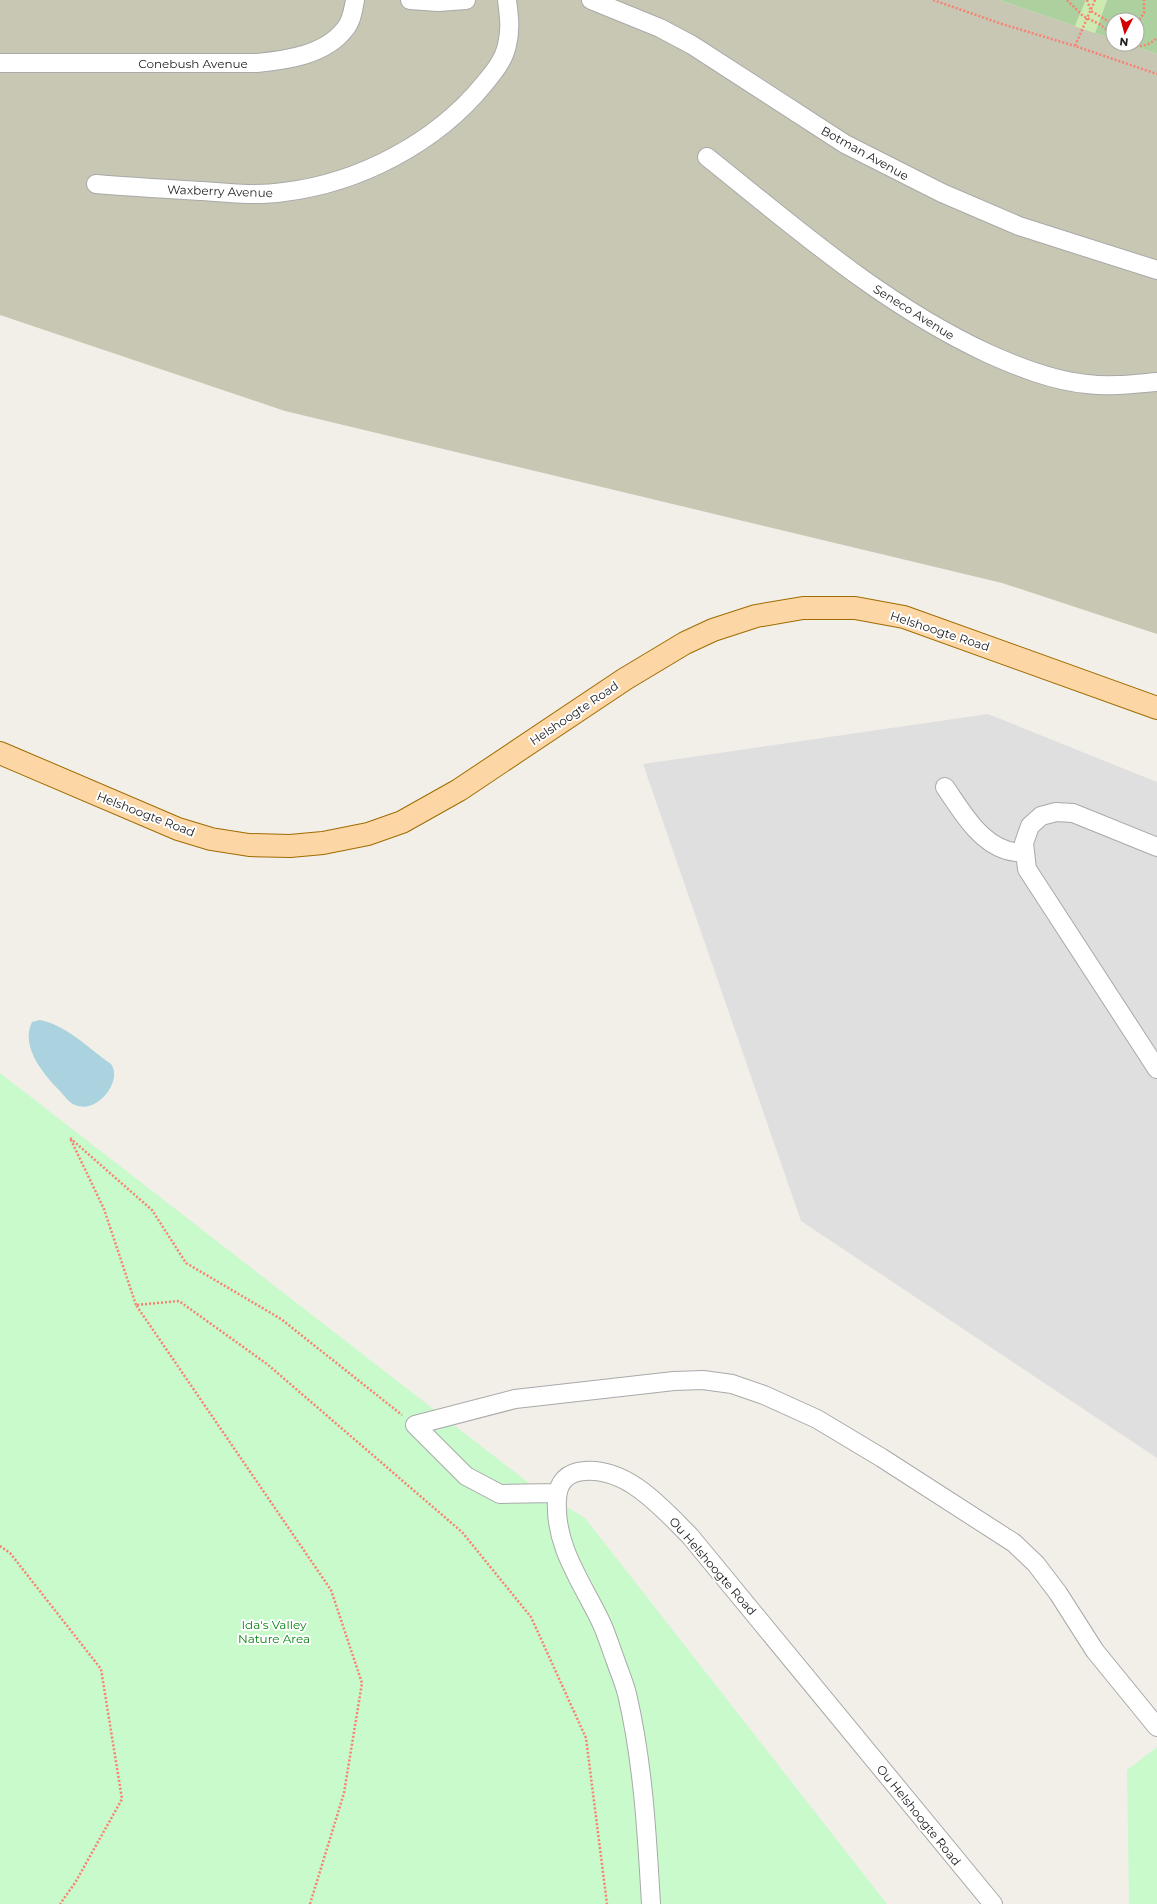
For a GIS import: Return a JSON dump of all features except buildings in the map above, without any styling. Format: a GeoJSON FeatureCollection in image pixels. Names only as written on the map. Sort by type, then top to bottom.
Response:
{"type":"FeatureCollection","features":[{"type":"Feature","properties":{"kind":"main road","name":"Helshoogte Road"},"geometry":{"type":"LineString","coordinates":[[0,753],[185,831],[211,839],[249,845],[290,846],[323,843],[368,834],[402,822],[459,790],[625,679],[685,643],[713,630],[756,616],[803,608],[855,608],[904,616],[1157,708]]}},
{"type":"Feature","properties":{"kind":"street","name":"Conebush Avenue"},"geometry":{"type":"LineString","coordinates":[[0,62],[257,63],[285,60],[315,50],[332,42],[346,29],[352,17],[355,0]]}},
{"type":"Feature","properties":{"kind":"street"},"geometry":{"type":"LineString","coordinates":[[410,0],[438,2],[466,0]]}},
{"type":"Feature","properties":{"kind":"street","name":"Waxberry Avenue"},"geometry":{"type":"LineString","coordinates":[[96,184],[247,194],[282,192],[317,187],[368,170],[398,155],[441,125],[471,100],[498,67],[507,46],[511,26],[507,0]]}},
{"type":"Feature","properties":{"kind":"street","name":"Botman Avenue"},"geometry":{"type":"LineString","coordinates":[[591,0],[660,28],[692,45],[845,144],[942,193],[1019,226],[1157,270]]}},
{"type":"Feature","properties":{"kind":"street","name":"Seneco Avenue"},"geometry":{"type":"LineString","coordinates":[[707,157],[847,269],[902,307],[960,340],[1010,364],[1050,377],[1079,383],[1110,386],[1157,382]]}},
{"type":"Feature","properties":{"kind":"street"},"geometry":{"type":"LineString","coordinates":[[945,787],[968,820],[979,832],[998,847],[1024,853]]}},
{"type":"Feature","properties":{"kind":"street"},"geometry":{"type":"LineString","coordinates":[[1157,847],[1073,813],[1056,812],[1041,816],[1030,826],[1024,843],[1027,869],[1157,1069]]}},
{"type":"Feature","properties":{"kind":"street"},"geometry":{"type":"LineString","coordinates":[[415,1425],[515,1399],[674,1381],[703,1380],[732,1384],[764,1395],[817,1419],[882,1458],[1014,1543],[1036,1564],[1058,1593],[1094,1651],[1157,1726]]}},
{"type":"Feature","properties":{"kind":"street"},"geometry":{"type":"LineString","coordinates":[[415,1425],[466,1476],[500,1494],[557,1493]]}},
{"type":"Feature","properties":{"kind":"street","name":"Ou Helshoogte Road"},"geometry":{"type":"LineString","coordinates":[[651,1904],[647,1829],[636,1743],[627,1692],[601,1621],[569,1562],[560,1538],[556,1516],[557,1493],[561,1480],[570,1474],[585,1471],[608,1474],[635,1486],[658,1504],[690,1536],[993,1904]]}},
{"type":"Feature","properties":{"kind":"path"},"geometry":{"type":"LineString","coordinates":[[933,0],[1157,74]]}},
{"type":"Feature","properties":{"kind":"path"},"geometry":{"type":"LineString","coordinates":[[1067,0],[1088,19],[1102,25],[1105,28]]}},
{"type":"Feature","properties":{"kind":"path"},"geometry":{"type":"LineString","coordinates":[[1087,0],[1091,11],[1105,19]]}},
{"type":"Feature","properties":{"kind":"path"},"geometry":{"type":"LineString","coordinates":[[1074,46],[1088,19],[1095,0]]}},
{"type":"Feature","properties":{"kind":"path"},"geometry":{"type":"LineString","coordinates":[[1144,0],[1144,12]]}},
{"type":"Feature","properties":{"kind":"path"},"geometry":{"type":"LineString","coordinates":[[1145,44],[1155,40],[1157,37]]}},
{"type":"Feature","properties":{"kind":"path"},"geometry":{"type":"LineString","coordinates":[[310,1904],[344,1793],[362,1683],[330,1590],[136,1305],[104,1209],[70,1138],[152,1210],[186,1263],[281,1319],[415,1425]]}},
{"type":"Feature","properties":{"kind":"path"},"geometry":{"type":"LineString","coordinates":[[136,1305],[179,1302],[267,1364],[462,1532],[531,1617],[586,1738],[607,1904]]}},
{"type":"Feature","properties":{"kind":"path"},"geometry":{"type":"LineString","coordinates":[[0,1546],[10,1553],[101,1668],[122,1799],[75,1883],[60,1904]]}},
{"type":"Feature","properties":{"kind":"shaded area"},"geometry":{"type":"Polygon","coordinates":[[[0,0],[999,0],[1105,36],[1105,52],[1145,52],[1145,50],[1157,54],[1157,634],[1002,583],[285,411],[0,315],[0,0]]]}},
{"type":"Feature","properties":{"kind":"shaded area"},"geometry":{"type":"Polygon","coordinates":[[[988,714],[1157,782],[1157,1458],[801,1221],[643,764],[988,714]]]}},
{"type":"Feature","properties":{"kind":"green space"},"geometry":{"type":"Polygon","coordinates":[[[999,0],[1086,0],[1075,26],[999,0]]]}},
{"type":"Feature","properties":{"kind":"green space"},"geometry":{"type":"Polygon","coordinates":[[[1086,0],[1107,0],[1095,33],[1075,26],[1086,0]]]}},
{"type":"Feature","properties":{"kind":"green space"},"geometry":{"type":"Polygon","coordinates":[[[1107,0],[1157,0],[1157,54],[1145,50],[1145,12],[1105,12],[1105,36],[1095,33],[1107,0]]]}},
{"type":"Feature","properties":{"kind":"green space","name":"Ida's Valley Nature Area"},"geometry":{"type":"Polygon","coordinates":[[[0,1073],[534,1487],[585,1518],[887,1904],[0,1904],[0,1073]]]}},
{"type":"Feature","properties":{"kind":"green space"},"geometry":{"type":"Polygon","coordinates":[[[1157,1747],[1157,1904],[1129,1904],[1127,1770],[1157,1747]]]}},
{"type":"Feature","properties":{"kind":"water"},"geometry":{"type":"Polygon","coordinates":[[[40,1020],[69,1032],[111,1064],[114,1071],[114,1079],[106,1094],[100,1100],[86,1107],[73,1104],[41,1068],[31,1050],[29,1041],[29,1031],[32,1022],[40,1020]]]}}]}
